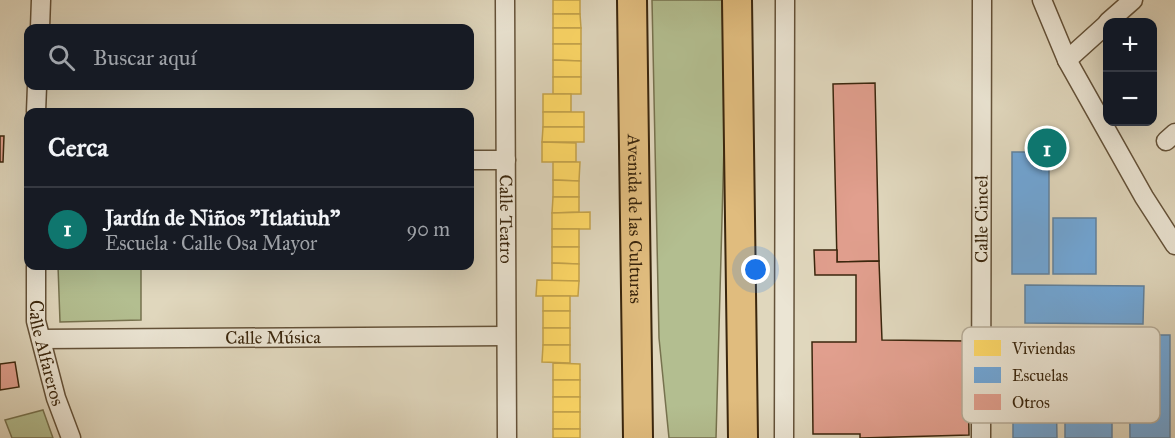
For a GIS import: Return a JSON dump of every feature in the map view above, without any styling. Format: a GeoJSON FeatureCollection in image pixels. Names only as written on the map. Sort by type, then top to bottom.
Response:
{"type":"FeatureCollection","features":[{"type":"Feature","properties":{"kind":"main road","name":"Avenida de las Culturas"},"geometry":{"type":"LineString","coordinates":[[632,0],[638,438]]}},
{"type":"Feature","properties":{"kind":"main road"},"geometry":{"type":"LineString","coordinates":[[737,0],[743,438]]}},
{"type":"Feature","properties":{"kind":"street"},"geometry":{"type":"LineString","coordinates":[[40,24],[41,0]]}},
{"type":"Feature","properties":{"kind":"street","name":"Calle Teatro"},"geometry":{"type":"LineString","coordinates":[[505,0],[507,438]]}},
{"type":"Feature","properties":{"kind":"street"},"geometry":{"type":"LineString","coordinates":[[784,438],[785,0]]}},
{"type":"Feature","properties":{"kind":"street","name":"Calle Cincel"},"geometry":{"type":"LineString","coordinates":[[981,327],[982,0]]}},
{"type":"Feature","properties":{"kind":"street"},"geometry":{"type":"LineString","coordinates":[[1042,0],[1067,60],[1140,189],[1175,245]]}},
{"type":"Feature","properties":{"kind":"street"},"geometry":{"type":"LineString","coordinates":[[1113,18],[1133,0]]}},
{"type":"Feature","properties":{"kind":"street"},"geometry":{"type":"LineString","coordinates":[[1067,60],[1103,28]]}},
{"type":"Feature","properties":{"kind":"street"},"geometry":{"type":"LineString","coordinates":[[36,108],[37,90]]}},
{"type":"Feature","properties":{"kind":"street"},"geometry":{"type":"LineString","coordinates":[[474,160],[506,160]]}},
{"type":"Feature","properties":{"kind":"street","name":"Calle Alfareros"},"geometry":{"type":"LineString","coordinates":[[36,270],[36,321],[56,398],[71,438]]}},
{"type":"Feature","properties":{"kind":"street","name":"Calle Música"},"geometry":{"type":"LineString","coordinates":[[41,339],[506,336]]}},
{"type":"Feature","properties":{"kind":"street","name":"Calle Cincel"},"geometry":{"type":"LineString","coordinates":[[981,423],[981,438]]}},
{"type":"Feature","properties":{"kind":"green space"},"geometry":{"type":"Polygon","coordinates":[[[652,0],[722,0],[725,110],[716,438],[669,438],[659,338],[652,0]]]}},
{"type":"Feature","properties":{"kind":"green space"},"geometry":{"type":"Polygon","coordinates":[[[58,270],[141,270],[141,320],[60,322],[58,270]]]}},
{"type":"Feature","properties":{"kind":"green space"},"geometry":{"type":"Polygon","coordinates":[[[43,410],[53,438],[12,438],[5,420],[43,410]]]}},
{"type":"Feature","properties":{"kind":"building: Viviendas"},"geometry":{"type":"Polygon","coordinates":[[[553,0],[580,0],[580,14],[553,14],[553,0]]]}},
{"type":"Feature","properties":{"kind":"building: Viviendas"},"geometry":{"type":"Polygon","coordinates":[[[553,14],[580,14],[581,28],[553,28],[553,14]]]}},
{"type":"Feature","properties":{"kind":"building: Viviendas"},"geometry":{"type":"Polygon","coordinates":[[[553,28],[581,28],[581,44],[553,44],[553,28]]]}},
{"type":"Feature","properties":{"kind":"building: Viviendas"},"geometry":{"type":"Polygon","coordinates":[[[553,44],[581,44],[581,61],[553,60],[553,44]]]}},
{"type":"Feature","properties":{"kind":"building: Viviendas"},"geometry":{"type":"Polygon","coordinates":[[[553,60],[581,61],[581,77],[553,77],[553,60]]]}},
{"type":"Feature","properties":{"kind":"building: Viviendas"},"geometry":{"type":"Polygon","coordinates":[[[553,77],[581,77],[581,94],[553,94],[553,77]]]}},
{"type":"Feature","properties":{"kind":"building: Viviendas"},"geometry":{"type":"Polygon","coordinates":[[[543,94],[571,94],[571,112],[543,112],[543,94]]]}},
{"type":"Feature","properties":{"kind":"building: Viviendas"},"geometry":{"type":"Polygon","coordinates":[[[543,112],[584,112],[584,127],[543,127],[543,112]]]}},
{"type":"Feature","properties":{"kind":"building: Viviendas"},"geometry":{"type":"Polygon","coordinates":[[[543,127],[584,127],[584,142],[542,142],[543,127]]]}},
{"type":"Feature","properties":{"kind":"building: Viviendas"},"geometry":{"type":"Polygon","coordinates":[[[542,142],[576,143],[576,162],[542,162],[542,142]]]}},
{"type":"Feature","properties":{"kind":"building: Viviendas"},"geometry":{"type":"Polygon","coordinates":[[[553,162],[580,162],[579,181],[553,180],[553,162]]]}},
{"type":"Feature","properties":{"kind":"building: Viviendas"},"geometry":{"type":"Polygon","coordinates":[[[553,180],[579,181],[579,197],[553,197],[553,180]]]}},
{"type":"Feature","properties":{"kind":"building: Viviendas"},"geometry":{"type":"Polygon","coordinates":[[[553,197],[579,197],[579,212],[552,213],[553,197]]]}},
{"type":"Feature","properties":{"kind":"building: Viviendas"},"geometry":{"type":"Polygon","coordinates":[[[590,212],[590,229],[552,229],[552,213],[590,212]]]}},
{"type":"Feature","properties":{"kind":"building: Viviendas"},"geometry":{"type":"Polygon","coordinates":[[[552,229],[579,229],[579,247],[552,247],[552,229]]]}},
{"type":"Feature","properties":{"kind":"building: Viviendas"},"geometry":{"type":"Polygon","coordinates":[[[552,247],[579,247],[579,264],[552,263],[552,247]]]}},
{"type":"Feature","properties":{"kind":"building: Viviendas"},"geometry":{"type":"Polygon","coordinates":[[[552,263],[579,264],[579,281],[552,281],[552,263]]]}},
{"type":"Feature","properties":{"kind":"building: Viviendas"},"geometry":{"type":"Polygon","coordinates":[[[537,280],[579,281],[578,296],[536,296],[537,280]]]}},
{"type":"Feature","properties":{"kind":"building: Viviendas"},"geometry":{"type":"Polygon","coordinates":[[[543,296],[570,296],[570,311],[543,311],[543,296]]]}},
{"type":"Feature","properties":{"kind":"building: Viviendas"},"geometry":{"type":"Polygon","coordinates":[[[543,311],[570,311],[570,328],[543,328],[543,311]]]}},
{"type":"Feature","properties":{"kind":"building: Viviendas"},"geometry":{"type":"Polygon","coordinates":[[[543,328],[570,328],[570,345],[543,345],[543,328]]]}},
{"type":"Feature","properties":{"kind":"building: Viviendas"},"geometry":{"type":"Polygon","coordinates":[[[543,345],[570,345],[570,363],[542,362],[543,345]]]}},
{"type":"Feature","properties":{"kind":"building: Viviendas"},"geometry":{"type":"Polygon","coordinates":[[[553,363],[580,364],[580,380],[553,380],[553,363]]]}},
{"type":"Feature","properties":{"kind":"building: Viviendas"},"geometry":{"type":"Polygon","coordinates":[[[553,380],[580,380],[580,397],[553,397],[553,380]]]}},
{"type":"Feature","properties":{"kind":"building: Viviendas"},"geometry":{"type":"Polygon","coordinates":[[[553,397],[580,397],[580,412],[553,412],[553,397]]]}},
{"type":"Feature","properties":{"kind":"building: Viviendas"},"geometry":{"type":"Polygon","coordinates":[[[553,412],[580,412],[580,429],[553,429],[553,412]]]}},
{"type":"Feature","properties":{"kind":"building: Viviendas"},"geometry":{"type":"Polygon","coordinates":[[[553,429],[580,429],[580,438],[553,438],[553,429]]]}},
{"type":"Feature","properties":{"kind":"building: Escuelas"},"geometry":{"type":"Polygon","coordinates":[[[1012,152],[1049,152],[1049,274],[1012,274],[1012,152]]]}},
{"type":"Feature","properties":{"kind":"building: Escuelas"},"geometry":{"type":"Polygon","coordinates":[[[1053,218],[1096,218],[1096,274],[1053,274],[1053,218]]]}},
{"type":"Feature","properties":{"kind":"building: Escuelas"},"geometry":{"type":"Polygon","coordinates":[[[1025,285],[1144,286],[1143,324],[1025,323],[1025,285]]]}},
{"type":"Feature","properties":{"kind":"building: Escuelas"},"geometry":{"type":"Polygon","coordinates":[[[1160,335],[1170,335],[1170,438],[1130,438],[1130,423],[1160,423],[1160,335]]]}},
{"type":"Feature","properties":{"kind":"building: Escuelas"},"geometry":{"type":"Polygon","coordinates":[[[1013,423],[1057,423],[1057,438],[1013,438],[1013,423]]]}},
{"type":"Feature","properties":{"kind":"building: Escuelas"},"geometry":{"type":"Polygon","coordinates":[[[1065,423],[1112,423],[1112,438],[1065,438],[1065,423]]]}},
{"type":"Feature","properties":{"kind":"building: Otros"},"geometry":{"type":"Polygon","coordinates":[[[875,83],[879,261],[837,262],[833,84],[875,83]]]}},
{"type":"Feature","properties":{"kind":"building: Otros"},"geometry":{"type":"Polygon","coordinates":[[[0,136],[4,136],[3,162],[0,162],[0,136]]]}},
{"type":"Feature","properties":{"kind":"building: Otros"},"geometry":{"type":"Polygon","coordinates":[[[814,250],[837,250],[837,262],[879,261],[882,340],[962,341],[962,423],[969,423],[969,435],[860,438],[860,434],[813,434],[812,342],[856,342],[856,275],[815,275],[814,250]]]}},
{"type":"Feature","properties":{"kind":"building: Otros"},"geometry":{"type":"Polygon","coordinates":[[[15,362],[19,387],[0,390],[0,364],[15,362]]]}},
{"type":"Feature","properties":{"kind":"place","name":"Jardín de Niños \"Itlatiuh\""},"geometry":{"type":"Point","coordinates":[1047,148]}}]}
